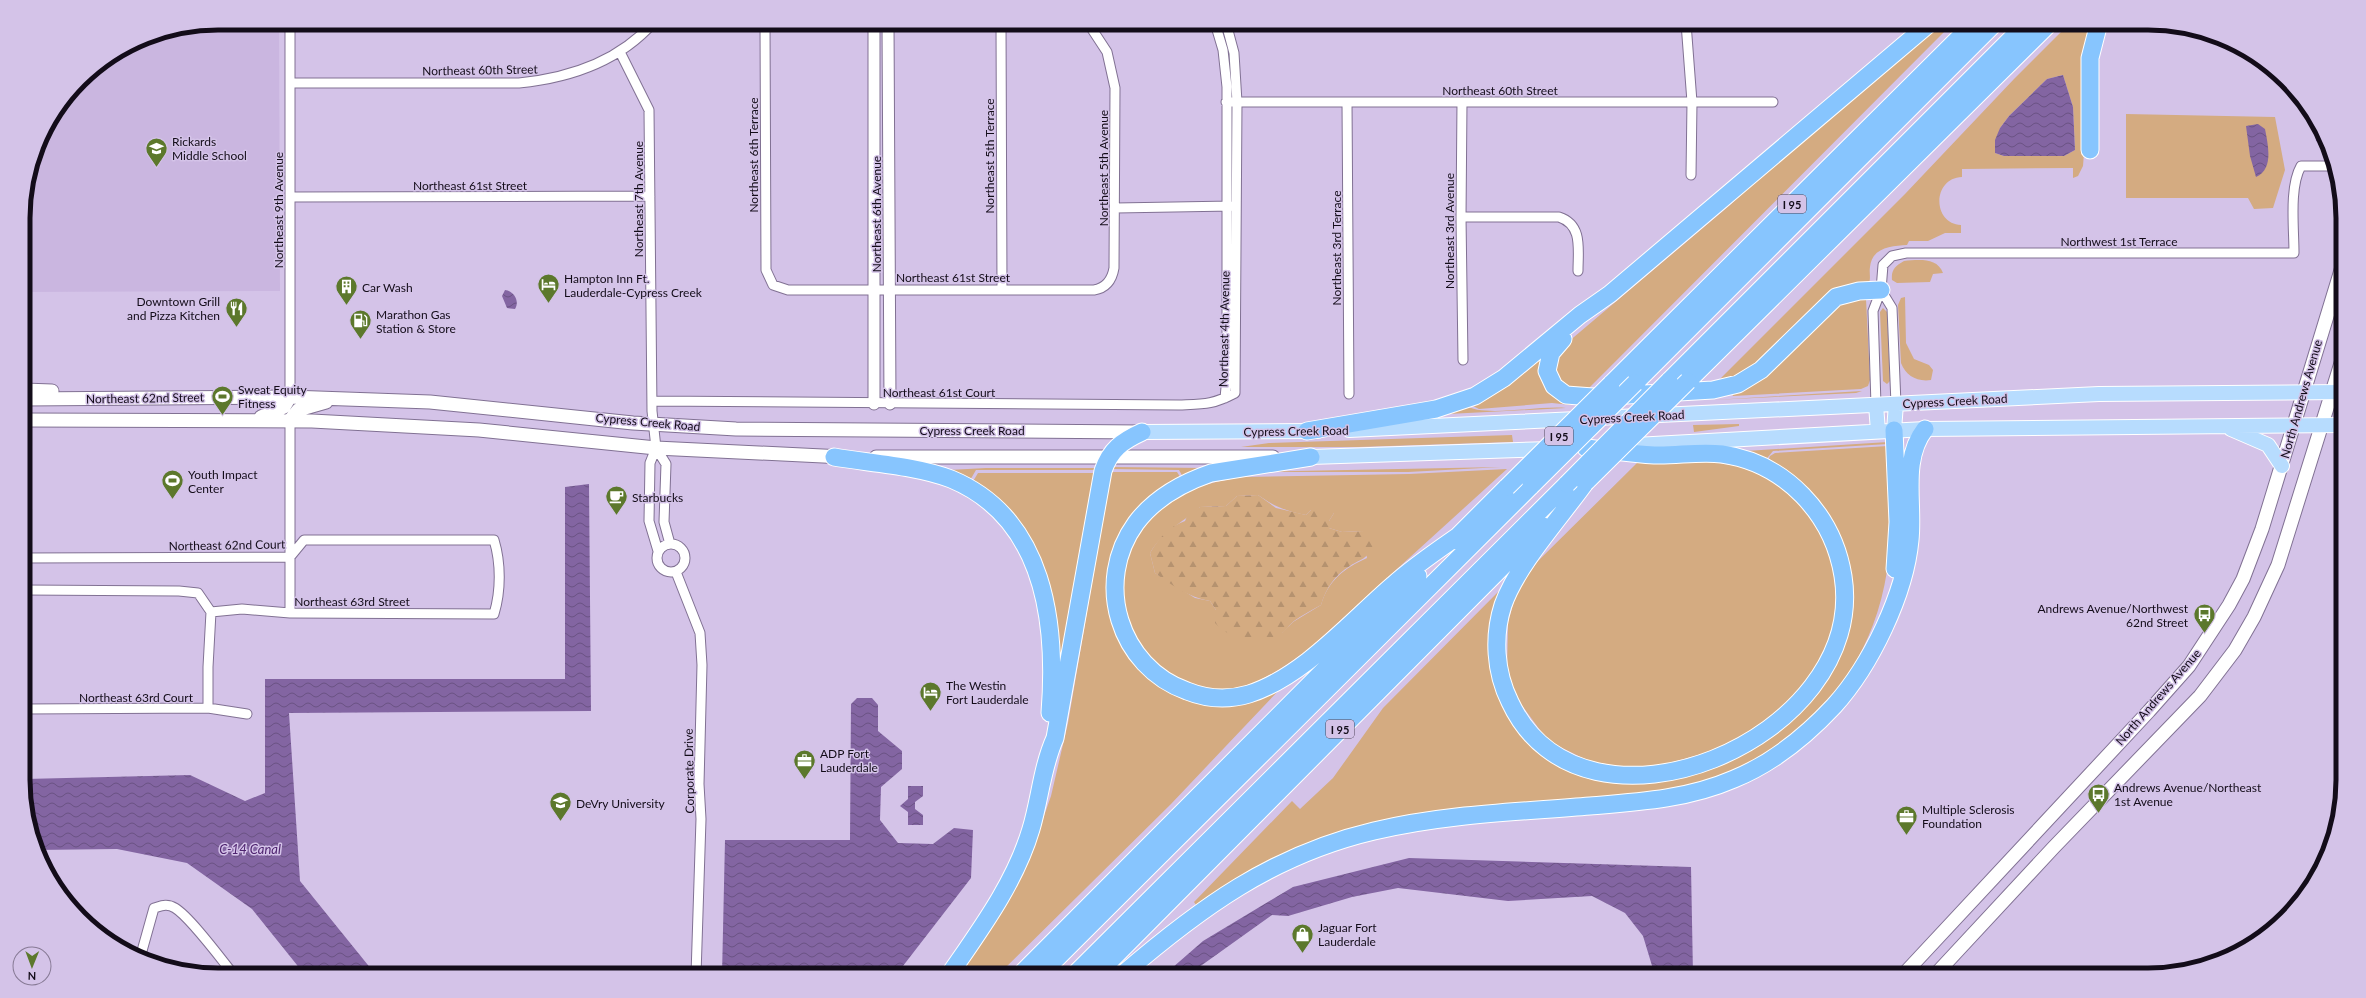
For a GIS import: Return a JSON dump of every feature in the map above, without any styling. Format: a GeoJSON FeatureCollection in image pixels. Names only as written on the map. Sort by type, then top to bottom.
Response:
{"type":"FeatureCollection","features":[{"type":"Feature","properties":{"kind":"highway"},"geometry":{"type":"LineString","coordinates":[[1881,290],[1853,292],[1836,297],[1761,370],[1729,387],[1713,390],[1572,397],[1562,393],[1554,386],[1548,376],[1547,366],[1551,353],[1610,294],[1922,30]]}},
{"type":"Feature","properties":{"kind":"highway","name":"I 95"},"geometry":{"type":"LineString","coordinates":[[1027,968],[1507,487],[1967,30]]}},
{"type":"Feature","properties":{"kind":"highway"},"geometry":{"type":"LineString","coordinates":[[1047,968],[1988,30]]}},
{"type":"Feature","properties":{"kind":"highway"},"geometry":{"type":"LineString","coordinates":[[1081,968],[2020,30]]}},
{"type":"Feature","properties":{"kind":"highway","name":"I 95"},"geometry":{"type":"LineString","coordinates":[[1103,968],[1585,483],[2043,30]]}},
{"type":"Feature","properties":{"kind":"highway"},"geometry":{"type":"LineString","coordinates":[[2090,150],[2090,58],[2097,30]]}},
{"type":"Feature","properties":{"kind":"highway"},"geometry":{"type":"LineString","coordinates":[[1307,431],[1436,409],[1474,396],[1504,378],[1580,315],[1610,294]]}},
{"type":"Feature","properties":{"kind":"highway"},"geometry":{"type":"LineString","coordinates":[[1130,968],[1180,926],[1240,885],[1288,861],[1343,840],[1385,828],[1432,820],[1672,798],[1709,788],[1749,773],[1796,742],[1835,705],[1867,661],[1883,630],[1903,584],[1911,524],[1912,459],[1916,443],[1926,429]]}},
{"type":"Feature","properties":{"kind":"highway"},"geometry":{"type":"LineString","coordinates":[[1886,431],[1898,539],[1890,611]]}},
{"type":"Feature","properties":{"kind":"highway"},"geometry":{"type":"LineString","coordinates":[[1048,753],[1055,738],[1101,481],[1108,457],[1118,445],[1142,432]]}},
{"type":"Feature","properties":{"kind":"highway"},"geometry":{"type":"LineString","coordinates":[[1585,483],[1518,574],[1500,615],[1497,648],[1503,685],[1519,720],[1537,741],[1572,764],[1598,773],[1623,776],[1652,774],[1690,766],[1727,753],[1770,727],[1798,705],[1816,684],[1832,657],[1842,627],[1845,604],[1843,576],[1836,549],[1826,525],[1811,503],[1786,480],[1763,467],[1738,457],[1711,453],[1655,455],[1586,448]]}},
{"type":"Feature","properties":{"kind":"highway"},"geometry":{"type":"LineString","coordinates":[[834,457],[916,470],[950,478],[988,501],[1013,528],[1036,571],[1049,618],[1052,671],[1047,738],[1048,753],[1041,794],[1025,846],[993,909],[954,968]]}},
{"type":"Feature","properties":{"kind":"highway"},"geometry":{"type":"LineString","coordinates":[[1311,457],[1217,472],[1196,478],[1168,493],[1137,522],[1128,536],[1119,560],[1115,584],[1116,604],[1121,626],[1139,658],[1157,675],[1179,689],[1214,698],[1238,697],[1273,684],[1317,652],[1394,583],[1460,534]]}},
{"type":"Feature","properties":{"kind":"main road","name":"North Andrews Avenue"},"geometry":{"type":"LineString","coordinates":[[1909,968],[2189,666],[2230,606],[2243,579],[2256,545],[2282,466],[2302,392],[2336,286]]}},
{"type":"Feature","properties":{"kind":"main road"},"geometry":{"type":"LineString","coordinates":[[30,390],[84,392],[125,398]]}},
{"type":"Feature","properties":{"kind":"main road","name":"Cypress Creek Road"},"geometry":{"type":"LineString","coordinates":[[290,397],[462,404],[653,424],[771,430],[1142,432],[1307,431],[1460,426],[2106,394],[2336,392]]}},
{"type":"Feature","properties":{"kind":"main road"},"geometry":{"type":"LineString","coordinates":[[1942,968],[2054,847],[2200,696],[2234,650],[2267,592],[2278,565],[2323,425],[2336,394]]}},
{"type":"Feature","properties":{"kind":"main road","name":"Northeast 62nd Street"},"geometry":{"type":"LineString","coordinates":[[30,399],[290,397]]}},
{"type":"Feature","properties":{"kind":"main road"},"geometry":{"type":"LineString","coordinates":[[252,420],[284,407],[290,397]]}},
{"type":"Feature","properties":{"kind":"main road"},"geometry":{"type":"LineString","coordinates":[[290,420],[298,410],[342,398]]}},
{"type":"Feature","properties":{"kind":"main road"},"geometry":{"type":"LineString","coordinates":[[1886,431],[1896,404]]}},
{"type":"Feature","properties":{"kind":"main road"},"geometry":{"type":"LineString","coordinates":[[1876,405],[1886,431]]}},
{"type":"Feature","properties":{"kind":"main road","name":"Northeast 62nd Street"},"geometry":{"type":"LineString","coordinates":[[30,420],[290,420]]}},
{"type":"Feature","properties":{"kind":"main road","name":"Cypress Creek Road"},"geometry":{"type":"LineString","coordinates":[[290,420],[472,430],[656,448],[834,457],[1311,457],[1586,448],[1926,429],[2336,425]]}},
{"type":"Feature","properties":{"kind":"main road"},"geometry":{"type":"LineString","coordinates":[[2223,426],[2268,445],[2282,466]]}},
{"type":"Feature","properties":{"kind":"street","name":"Northeast 9th Avenue"},"geometry":{"type":"LineString","coordinates":[[290,30],[290,397]]}},
{"type":"Feature","properties":{"kind":"street","name":"Northeast 60th Street"},"geometry":{"type":"LineString","coordinates":[[291,83],[519,83],[543,81],[572,74],[620,52],[645,30]]}},
{"type":"Feature","properties":{"kind":"street","name":"Northeast 6th Terrace"},"geometry":{"type":"LineString","coordinates":[[765,30],[766,270],[773,285]]}},
{"type":"Feature","properties":{"kind":"street","name":"Northeast 6th Avenue"},"geometry":{"type":"LineString","coordinates":[[874,30],[876,289],[874,404]]}},
{"type":"Feature","properties":{"kind":"street","name":"Northeast 6th Avenue"},"geometry":{"type":"LineString","coordinates":[[888,30],[890,404]]}},
{"type":"Feature","properties":{"kind":"street","name":"Northeast 5th Terrace"},"geometry":{"type":"LineString","coordinates":[[1001,30],[1002,289]]}},
{"type":"Feature","properties":{"kind":"street","name":"Northeast 5th Avenue"},"geometry":{"type":"LineString","coordinates":[[1093,30],[1107,52],[1115,88],[1116,208],[1114,268],[1113,276],[1108,283]]}},
{"type":"Feature","properties":{"kind":"street","name":"Northeast 4th Avenue"},"geometry":{"type":"LineString","coordinates":[[1217,30],[1226,68],[1227,377],[1225,398],[1235,394],[1237,387],[1237,102],[1234,53],[1228,30]]}},
{"type":"Feature","properties":{"kind":"street"},"geometry":{"type":"LineString","coordinates":[[1687,30],[1692,102],[1692,175]]}},
{"type":"Feature","properties":{"kind":"street","name":"Northeast 7th Avenue"},"geometry":{"type":"LineString","coordinates":[[620,52],[649,110],[653,424]]}},
{"type":"Feature","properties":{"kind":"street","name":"Northeast 60th Street"},"geometry":{"type":"LineString","coordinates":[[1226,102],[1773,102]]}},
{"type":"Feature","properties":{"kind":"street","name":"Northeast 3rd Terrace"},"geometry":{"type":"LineString","coordinates":[[1347,102],[1349,394]]}},
{"type":"Feature","properties":{"kind":"street","name":"Northeast 3rd Avenue"},"geometry":{"type":"LineString","coordinates":[[1462,102],[1460,217],[1463,360]]}},
{"type":"Feature","properties":{"kind":"street","name":"Northwest 1st Terrace"},"geometry":{"type":"LineString","coordinates":[[1876,405],[1873,311],[1881,290],[1883,265],[1889,258],[1902,253],[2294,253],[2295,181],[2301,166],[2329,166]]}},
{"type":"Feature","properties":{"kind":"street","name":"Northeast 61st Street"},"geometry":{"type":"LineString","coordinates":[[290,197],[650,196]]}},
{"type":"Feature","properties":{"kind":"street"},"geometry":{"type":"LineString","coordinates":[[1116,208],[1237,206]]}},
{"type":"Feature","properties":{"kind":"street"},"geometry":{"type":"LineString","coordinates":[[1460,217],[1558,217],[1572,223],[1578,236],[1578,271]]}},
{"type":"Feature","properties":{"kind":"street","name":"Northeast 61st Street"},"geometry":{"type":"LineString","coordinates":[[773,285],[788,290],[1094,290],[1101,289],[1108,283]]}},
{"type":"Feature","properties":{"kind":"street"},"geometry":{"type":"LineString","coordinates":[[1881,290],[1892,308],[1896,404]]}},
{"type":"Feature","properties":{"kind":"street","name":"Northeast 61st Court"},"geometry":{"type":"LineString","coordinates":[[652,401],[874,404],[1194,405],[1210,404],[1225,398]]}},
{"type":"Feature","properties":{"kind":"street"},"geometry":{"type":"LineString","coordinates":[[290,420],[290,613]]}},
{"type":"Feature","properties":{"kind":"street"},"geometry":{"type":"LineString","coordinates":[[653,424],[656,448],[666,464],[664,522],[670,544]]}},
{"type":"Feature","properties":{"kind":"street"},"geometry":{"type":"LineString","coordinates":[[656,448],[650,463],[649,521],[658,551],[656,559],[660,567],[667,572],[676,572],[683,566],[685,557],[679,546],[670,544],[658,551]]}},
{"type":"Feature","properties":{"kind":"street","name":"Northeast 62nd Court"},"geometry":{"type":"LineString","coordinates":[[30,558],[290,557],[304,540],[494,540],[499,555],[498,600],[494,614]]}},
{"type":"Feature","properties":{"kind":"street","name":"Corporate Drive"},"geometry":{"type":"LineString","coordinates":[[676,572],[700,633],[702,666],[699,784],[702,819],[696,968]]}},
{"type":"Feature","properties":{"kind":"street"},"geometry":{"type":"LineString","coordinates":[[30,590],[179,591],[198,593],[211,612],[208,668],[208,708]]}},
{"type":"Feature","properties":{"kind":"street","name":"Northeast 63rd Street"},"geometry":{"type":"LineString","coordinates":[[211,612],[242,609],[290,613],[494,614]]}},
{"type":"Feature","properties":{"kind":"street","name":"Northeast 63rd Court"},"geometry":{"type":"LineString","coordinates":[[30,709],[208,708],[247,714]]}},
{"type":"Feature","properties":{"kind":"street"},"geometry":{"type":"LineString","coordinates":[[142,952],[154,908],[165,905],[175,908],[189,922],[228,968]]}},
{"type":"Feature","properties":{"kind":"shaded area","name":"Rickards Middle School"},"geometry":{"type":"Polygon","coordinates":[[[205,30],[279,30],[280,291],[30,292],[30,205],[36,169],[49,135],[62,113],[85,85],[103,69],[135,49],[169,36],[205,30]]]}},
{"type":"Feature","properties":{"kind":"green space"},"geometry":{"type":"Polygon","coordinates":[[[1930,30],[1946,30],[1586,391],[1566,388],[1555,374],[1561,348],[1730,205],[1804,136],[1930,30]]]}},
{"type":"Feature","properties":{"kind":"green space"},"geometry":{"type":"Polygon","coordinates":[[[2063,30],[2093,30],[2083,166],[2078,176],[2073,178],[2073,168],[1962,169],[1962,177],[1952,179],[1945,185],[1941,192],[1939,201],[1941,210],[1945,217],[1951,223],[1961,225],[1961,233],[1945,233],[1928,241],[1909,241],[1907,245],[1889,247],[1879,252],[1872,260],[1869,283],[1742,374],[1717,382],[1905,194],[2014,79],[2063,30]],[[2063,75],[2047,79],[2009,116],[2000,128],[1995,153],[2004,156],[2064,156],[2075,150],[2073,107],[2063,75]]]}},
{"type":"Feature","properties":{"kind":"green space"},"geometry":{"type":"Polygon","coordinates":[[[2126,114],[2275,117],[2285,170],[2273,208],[2254,209],[2248,198],[2126,198],[2126,114]]]}},
{"type":"Feature","properties":{"kind":"green space"},"geometry":{"type":"Polygon","coordinates":[[[1921,260],[1932,262],[1940,268],[1943,273],[1933,274],[1930,282],[1897,283],[1892,280],[1893,271],[1904,261],[1921,260]]]}},
{"type":"Feature","properties":{"kind":"green space"},"geometry":{"type":"Polygon","coordinates":[[[1905,297],[1906,343],[1914,359],[1929,365],[1933,370],[1931,380],[1921,380],[1909,375],[1901,363],[1898,305],[1901,298],[1905,297]]]}},
{"type":"Feature","properties":{"kind":"green space"},"geometry":{"type":"Polygon","coordinates":[[[1846,299],[1866,299],[1870,380],[1868,386],[1861,389],[1733,396],[1732,393],[1846,299]]]}},
{"type":"Feature","properties":{"kind":"green space"},"geometry":{"type":"Polygon","coordinates":[[[1883,308],[1887,312],[1890,381],[1887,384],[1883,381],[1880,312],[1883,308]]]}},
{"type":"Feature","properties":{"kind":"green space"},"geometry":{"type":"Polygon","coordinates":[[[1537,359],[1541,361],[1573,403],[1571,405],[1552,403],[1479,409],[1469,404],[1537,359]]]}},
{"type":"Feature","properties":{"kind":"green space"},"geometry":{"type":"Polygon","coordinates":[[[1862,391],[1856,393],[1713,400],[1862,391]]]}},
{"type":"Feature","properties":{"kind":"green space"},"geometry":{"type":"Polygon","coordinates":[[[1465,405],[1473,409],[1484,411],[1566,408],[1448,414],[1447,411],[1465,405]]]}},
{"type":"Feature","properties":{"kind":"green space"},"geometry":{"type":"Polygon","coordinates":[[[1739,424],[1739,426],[1694,432],[1693,425],[1739,424]]]}},
{"type":"Feature","properties":{"kind":"green space"},"geometry":{"type":"Polygon","coordinates":[[[1512,435],[1513,442],[1358,447],[1241,447],[1269,443],[1512,435]]]}},
{"type":"Feature","properties":{"kind":"green space"},"geometry":{"type":"Polygon","coordinates":[[[1888,442],[1888,444],[1773,451],[1764,462],[1746,451],[1888,442]]]}},
{"type":"Feature","properties":{"kind":"green space"},"geometry":{"type":"Polygon","coordinates":[[[1888,446],[1891,508],[1889,556],[1877,615],[1860,654],[1837,690],[1809,721],[1777,747],[1740,767],[1700,783],[1656,793],[1612,798],[1523,803],[1479,808],[1274,858],[1244,874],[1196,905],[1194,902],[1292,801],[1300,809],[1333,778],[1383,708],[1499,591],[1502,594],[1509,714],[1525,737],[1545,755],[1568,770],[1595,778],[1659,778],[1781,726],[1814,695],[1827,678],[1838,655],[1846,631],[1850,605],[1849,583],[1846,562],[1767,463],[1770,456],[1775,453],[1888,446]]]}},
{"type":"Feature","properties":{"kind":"green space"},"geometry":{"type":"Polygon","coordinates":[[[1707,461],[1737,466],[1751,471],[1763,471],[1801,500],[1831,548],[1840,603],[1825,661],[1785,709],[1724,748],[1651,768],[1601,767],[1548,741],[1512,692],[1507,671],[1508,622],[1514,601],[1523,582],[1538,561],[1637,463],[1707,461]]]}},
{"type":"Feature","properties":{"kind":"green space"},"geometry":{"type":"Polygon","coordinates":[[[1112,467],[1205,468],[1184,479],[1179,470],[1111,469],[1112,467]]]}},
{"type":"Feature","properties":{"kind":"green space"},"geometry":{"type":"Polygon","coordinates":[[[1501,467],[1408,472],[1244,472],[1501,467]]]}},
{"type":"Feature","properties":{"kind":"green space"},"geometry":{"type":"Polygon","coordinates":[[[986,468],[1095,468],[1095,470],[976,470],[969,482],[949,470],[986,468]]]}},
{"type":"Feature","properties":{"kind":"green space"},"geometry":{"type":"Polygon","coordinates":[[[1507,469],[1309,649],[1269,676],[1235,689],[1217,691],[1201,689],[1163,674],[1152,664],[1135,640],[1128,626],[1124,611],[1121,581],[1123,566],[1130,547],[1140,529],[1153,513],[1168,500],[1193,488],[1243,477],[1409,474],[1507,469]],[[1258,495],[1237,496],[1226,506],[1200,507],[1161,538],[1150,553],[1155,573],[1195,598],[1210,601],[1216,610],[1282,633],[1293,622],[1321,605],[1328,589],[1338,576],[1351,566],[1367,558],[1362,531],[1342,532],[1329,528],[1329,521],[1334,513],[1321,510],[1311,510],[1306,515],[1292,512],[1270,503],[1258,495]]]}},
{"type":"Feature","properties":{"kind":"green space"},"geometry":{"type":"Polygon","coordinates":[[[1111,472],[1177,472],[1182,480],[1136,515],[1110,601],[1165,686],[1256,699],[1280,689],[1171,804],[1005,968],[962,968],[1032,850],[1051,796],[1068,723],[1111,472]]]}},
{"type":"Feature","properties":{"kind":"green space"},"geometry":{"type":"Polygon","coordinates":[[[978,473],[1095,473],[1059,686],[1042,570],[972,483],[978,473]]]}},
{"type":"Feature","properties":{"kind":"green space"},"geometry":{"type":"Polygon","coordinates":[[[1258,495],[1276,508],[1306,515],[1311,510],[1333,507],[1334,513],[1329,521],[1329,528],[1342,532],[1362,531],[1370,538],[1373,547],[1366,557],[1345,570],[1336,578],[1328,588],[1321,605],[1294,621],[1281,634],[1254,640],[1229,634],[1215,623],[1216,610],[1210,601],[1188,594],[1155,573],[1150,553],[1164,534],[1174,526],[1185,521],[1188,514],[1200,507],[1226,506],[1237,496],[1258,495]]]}},
{"type":"Feature","properties":{"kind":"water"},"geometry":{"type":"Polygon","coordinates":[[[2063,75],[2073,107],[2075,150],[2064,156],[2004,156],[1995,153],[1995,140],[2000,128],[2009,116],[2047,79],[2063,75]]]}},
{"type":"Feature","properties":{"kind":"water"},"geometry":{"type":"Polygon","coordinates":[[[2258,124],[2265,129],[2268,149],[2268,163],[2262,173],[2256,177],[2250,156],[2246,126],[2258,124]]]}},
{"type":"Feature","properties":{"kind":"water"},"geometry":{"type":"Polygon","coordinates":[[[2312,125],[2321,143],[2316,141],[2312,125]]]}},
{"type":"Feature","properties":{"kind":"water"},"geometry":{"type":"Polygon","coordinates":[[[505,290],[511,292],[515,297],[517,303],[515,309],[507,308],[502,296],[505,290]]]}},
{"type":"Feature","properties":{"kind":"water","name":"C-14 Canal"},"geometry":{"type":"Polygon","coordinates":[[[589,484],[591,711],[289,713],[300,881],[370,968],[299,968],[252,909],[187,863],[117,849],[43,850],[36,829],[30,793],[30,779],[190,775],[245,801],[265,793],[265,679],[565,679],[565,487],[589,484]]]}},
{"type":"Feature","properties":{"kind":"water"},"geometry":{"type":"Polygon","coordinates":[[[857,698],[872,698],[878,705],[878,731],[902,751],[902,769],[881,787],[880,820],[898,843],[933,844],[954,828],[973,830],[971,878],[901,968],[722,968],[725,840],[850,840],[851,704],[857,698]]]}},
{"type":"Feature","properties":{"kind":"water"},"geometry":{"type":"Polygon","coordinates":[[[908,786],[923,786],[923,796],[915,802],[915,809],[923,815],[923,825],[908,825],[908,812],[900,806],[908,799],[908,786]]]}},
{"type":"Feature","properties":{"kind":"water"},"geometry":{"type":"Polygon","coordinates":[[[1409,858],[1691,867],[1693,968],[1653,968],[1643,936],[1625,913],[1592,896],[1508,901],[1398,888],[1352,897],[1288,916],[1272,915],[1198,968],[1172,968],[1203,941],[1293,887],[1409,858]]]}},
{"type":"Feature","properties":{"kind":"place","name":"Rickards Middle School"},"geometry":{"type":"Point","coordinates":[156,168]}},
{"type":"Feature","properties":{"kind":"place","name":"Hampton Inn Ft. Lauderdale-Cypress Creek"},"geometry":{"type":"Point","coordinates":[548,304]}},
{"type":"Feature","properties":{"kind":"place","name":"Car Wash"},"geometry":{"type":"Point","coordinates":[347,306]}},
{"type":"Feature","properties":{"kind":"place","name":"Downtown Grill and Pizza Kitchen"},"geometry":{"type":"Point","coordinates":[236,328]}},
{"type":"Feature","properties":{"kind":"place","name":"Marathon Gas Station & Store"},"geometry":{"type":"Point","coordinates":[360,340]}},
{"type":"Feature","properties":{"kind":"place","name":"Sweat Equity Fitness"},"geometry":{"type":"Point","coordinates":[223,416]}},
{"type":"Feature","properties":{"kind":"place","name":"Youth Impact Center"},"geometry":{"type":"Point","coordinates":[172,500]}},
{"type":"Feature","properties":{"kind":"place","name":"Starbucks"},"geometry":{"type":"Point","coordinates":[616,516]}},
{"type":"Feature","properties":{"kind":"place","name":"Andrews Avenue/Northwest 62nd Street"},"geometry":{"type":"Point","coordinates":[2204,634]}},
{"type":"Feature","properties":{"kind":"place","name":"The Westin Fort Lauderdale"},"geometry":{"type":"Point","coordinates":[931,712]}},
{"type":"Feature","properties":{"kind":"place","name":"ADP Fort Lauderdale"},"geometry":{"type":"Point","coordinates":[804,780]}},
{"type":"Feature","properties":{"kind":"place","name":"Andrews Avenue/Northeast 1st Avenue"},"geometry":{"type":"Point","coordinates":[2099,814]}},
{"type":"Feature","properties":{"kind":"place","name":"DeVry University"},"geometry":{"type":"Point","coordinates":[560,822]}},
{"type":"Feature","properties":{"kind":"place","name":"Multiple Sclerosis Foundation"},"geometry":{"type":"Point","coordinates":[1907,836]}},
{"type":"Feature","properties":{"kind":"place","name":"Jaguar Fort Lauderdale"},"geometry":{"type":"Point","coordinates":[1303,954]}}]}
